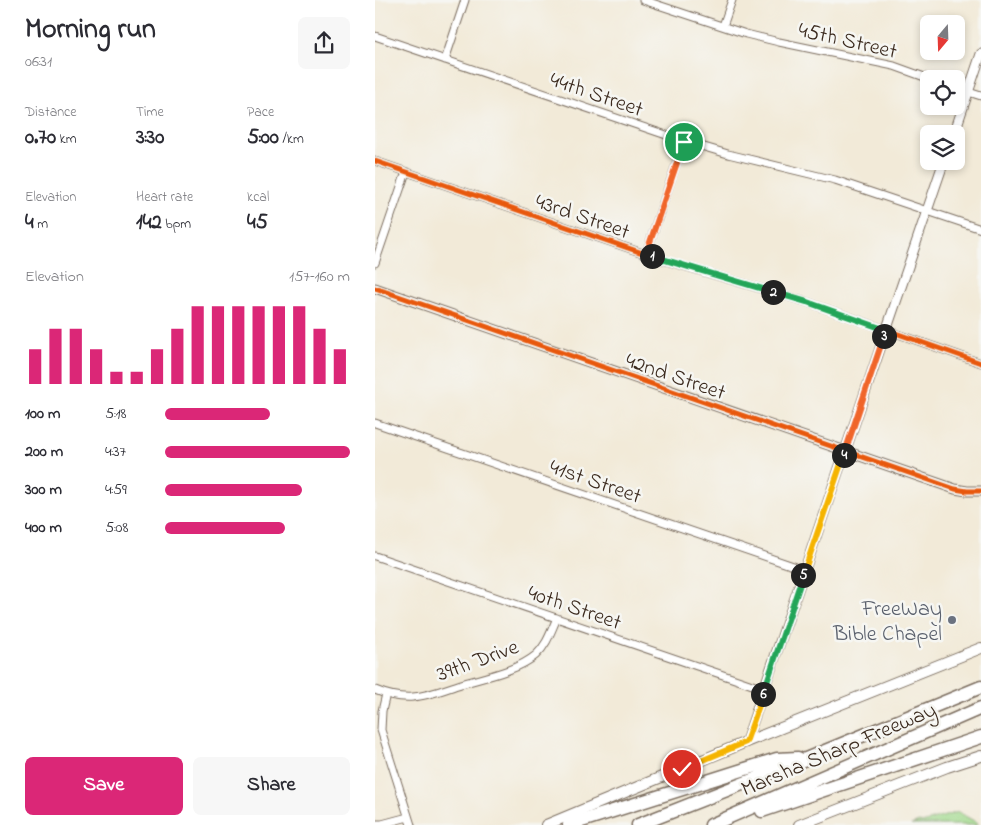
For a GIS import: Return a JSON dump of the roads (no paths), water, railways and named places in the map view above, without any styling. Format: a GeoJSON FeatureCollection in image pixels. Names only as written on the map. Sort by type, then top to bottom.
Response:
{"type":"FeatureCollection","features":[{"type":"Feature","properties":{"kind":"highway","name":"Marsha Sharp Freeway"},"geometry":{"type":"LineString","coordinates":[[638,825],[808,758],[981,686]]}},
{"type":"Feature","properties":{"kind":"highway","name":"Marsha Sharp Freeway"},"geometry":{"type":"LineString","coordinates":[[711,825],[981,708]]}},
{"type":"Feature","properties":{"kind":"highway"},"geometry":{"type":"LineString","coordinates":[[721,825],[981,737]]}},
{"type":"Feature","properties":{"kind":"highway"},"geometry":{"type":"LineString","coordinates":[[569,825],[777,759],[808,758]]}},
{"type":"Feature","properties":{"kind":"main road","name":"Marsha Sharp Freeway"},"geometry":{"type":"LineString","coordinates":[[546,825],[746,742],[981,648]]}},
{"type":"Feature","properties":{"kind":"main road"},"geometry":{"type":"LineString","coordinates":[[799,825],[947,767],[981,756]]}},
{"type":"Feature","properties":{"kind":"street"},"geometry":{"type":"LineString","coordinates":[[445,60],[465,0]]}},
{"type":"Feature","properties":{"kind":"street","name":"45th Street"},"geometry":{"type":"LineString","coordinates":[[643,0],[779,42],[894,66],[920,75]]}},
{"type":"Feature","properties":{"kind":"street"},"geometry":{"type":"LineString","coordinates":[[723,26],[732,0]]}},
{"type":"Feature","properties":{"kind":"street","name":"44th Street"},"geometry":{"type":"LineString","coordinates":[[375,36],[684,142],[835,180],[981,229]]}},
{"type":"Feature","properties":{"kind":"street"},"geometry":{"type":"LineString","coordinates":[[957,125],[981,54]]}},
{"type":"Feature","properties":{"kind":"street"},"geometry":{"type":"LineString","coordinates":[[965,91],[981,96]]}},
{"type":"Feature","properties":{"kind":"street"},"geometry":{"type":"LineString","coordinates":[[646,254],[684,142]]}},
{"type":"Feature","properties":{"kind":"street","name":"43rd Street"},"geometry":{"type":"LineString","coordinates":[[375,161],[646,254],[807,302],[981,363]]}},
{"type":"Feature","properties":{"kind":"street"},"geometry":{"type":"LineString","coordinates":[[746,742],[941,170]]}},
{"type":"Feature","properties":{"kind":"street"},"geometry":{"type":"LineString","coordinates":[[375,262],[406,172]]}},
{"type":"Feature","properties":{"kind":"street","name":"42nd Street"},"geometry":{"type":"LineString","coordinates":[[375,288],[955,489],[981,491]]}},
{"type":"Feature","properties":{"kind":"street","name":"41st Street"},"geometry":{"type":"LineString","coordinates":[[375,423],[805,570]]}},
{"type":"Feature","properties":{"kind":"street","name":"40th Street"},"geometry":{"type":"LineString","coordinates":[[375,556],[764,689]]}},
{"type":"Feature","properties":{"kind":"street","name":"39th Drive"},"geometry":{"type":"LineString","coordinates":[[375,690],[402,697],[425,695],[503,672],[522,664],[542,649],[557,618]]}},
{"type":"Feature","properties":{"kind":"street"},"geometry":{"type":"LineString","coordinates":[[387,694],[382,711],[381,730],[411,825]]}},
{"type":"Feature","properties":{"kind":"street"},"geometry":{"type":"LineString","coordinates":[[375,824],[408,817]]}},
{"type":"Feature","properties":{"kind":"place","name":"FreeWay Bible Chapel"},"geometry":{"type":"Point","coordinates":[952,620]}}]}
